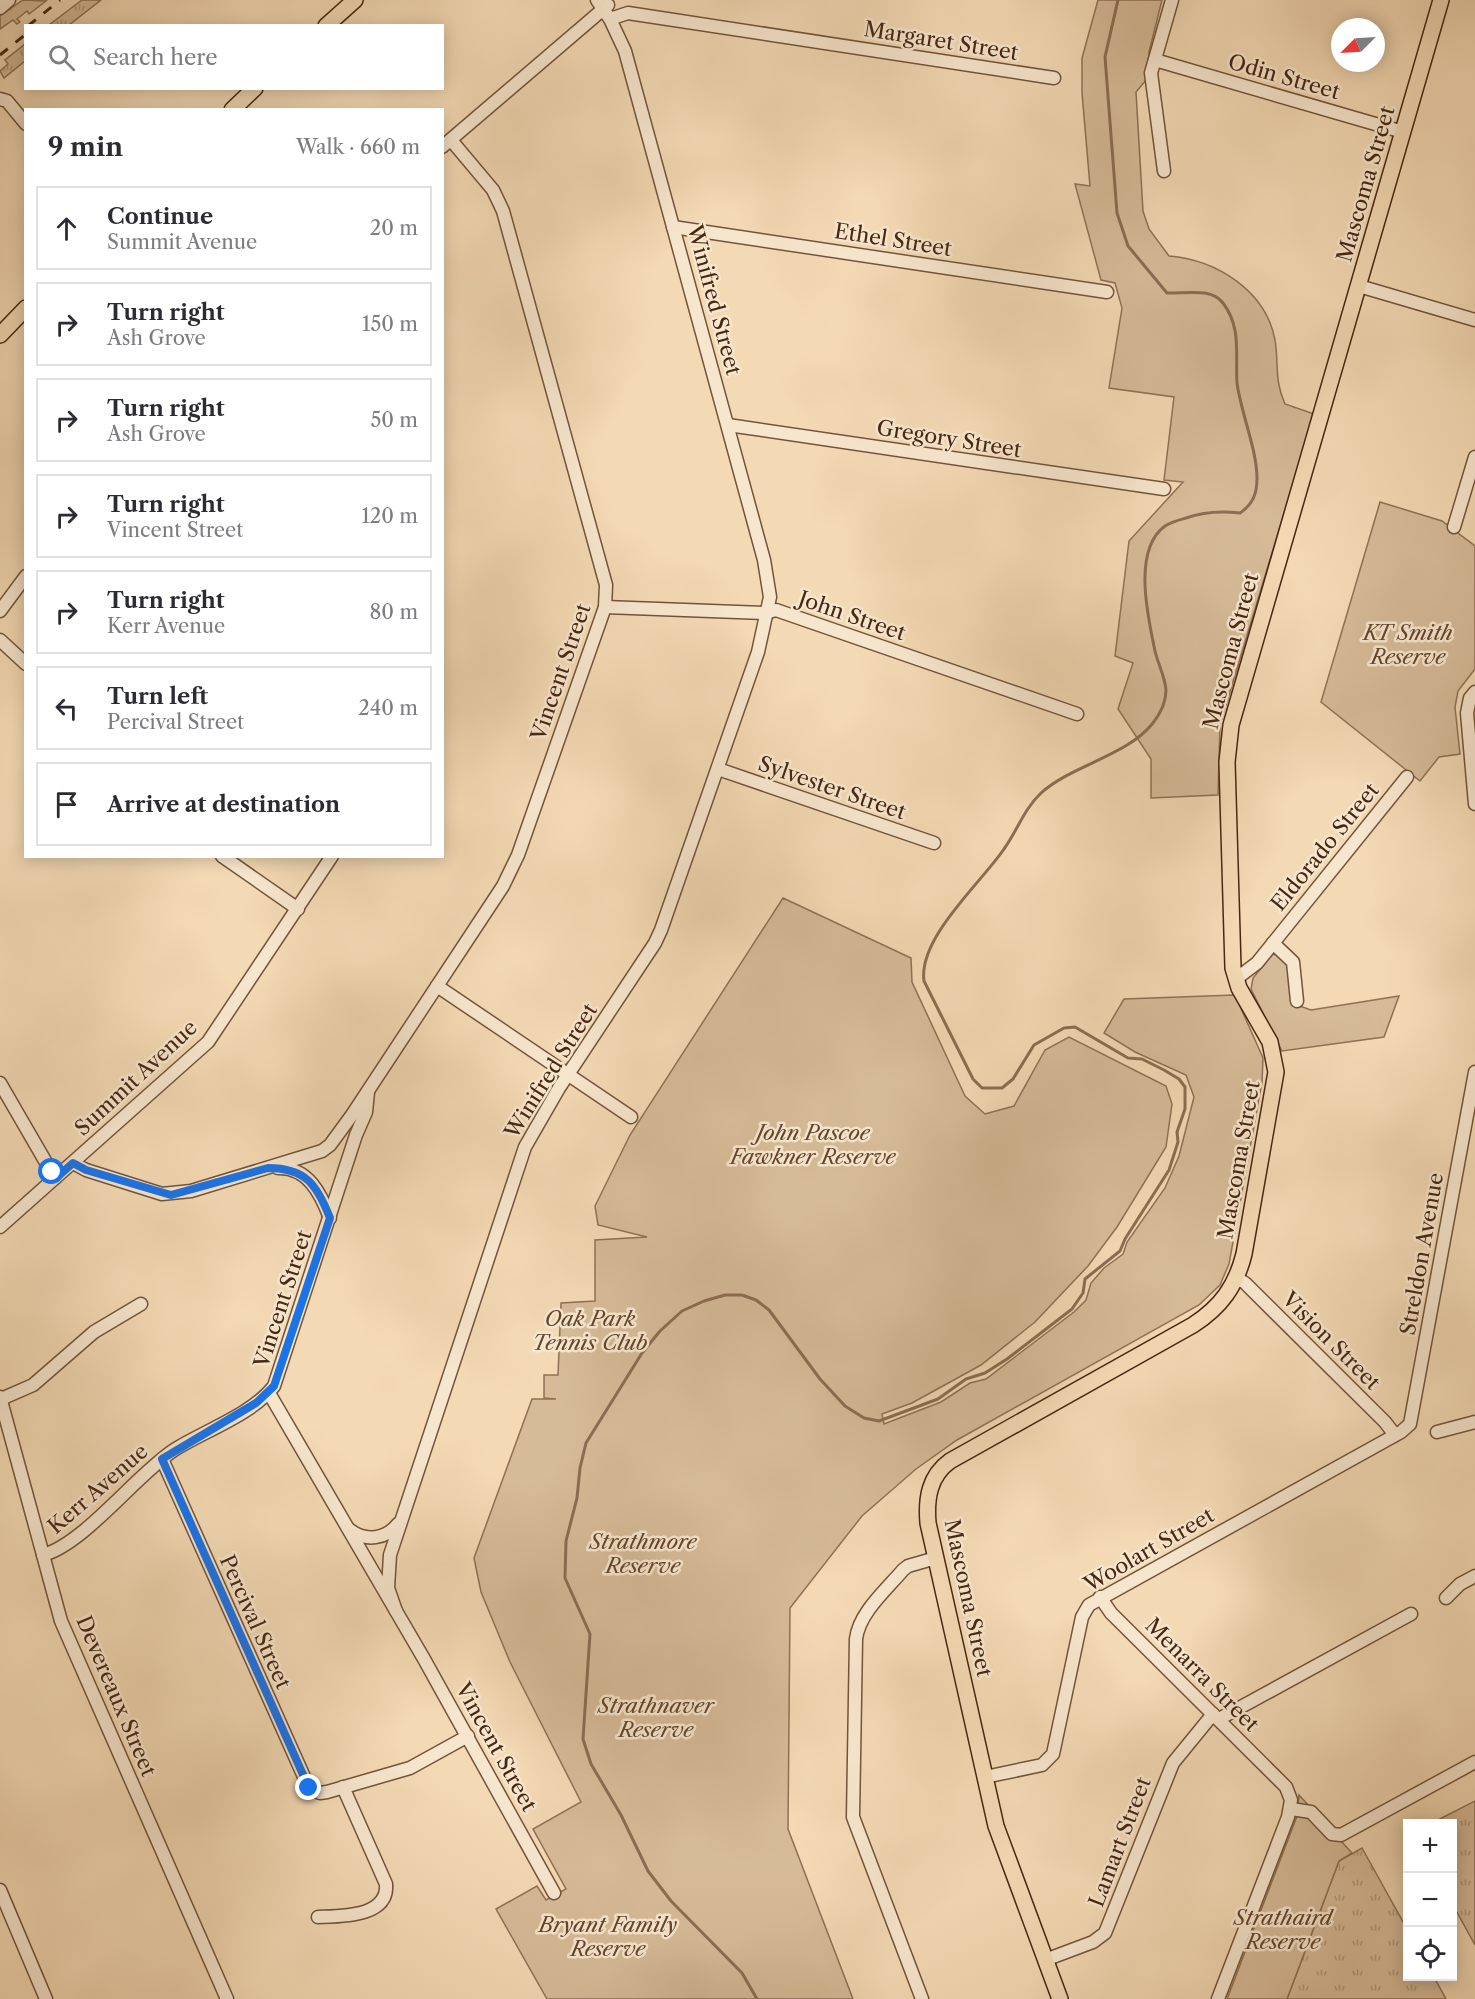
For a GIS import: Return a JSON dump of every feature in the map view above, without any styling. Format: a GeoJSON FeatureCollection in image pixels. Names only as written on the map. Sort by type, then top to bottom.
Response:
{"type":"FeatureCollection","features":[{"type":"Feature","properties":{"kind":"main road"},"geometry":{"type":"LineString","coordinates":[[328,24],[355,0]]}},
{"type":"Feature","properties":{"kind":"main road","name":"Mascoma Street"},"geometry":{"type":"LineString","coordinates":[[1060,1999],[1001,1844],[936,1558],[927,1504],[930,1488],[943,1466],[1208,1316],[1223,1301],[1237,1278],[1244,1254],[1276,1072],[1270,1042],[1236,979],[1232,951],[1227,762],[1231,725],[1441,0]]}},
{"type":"Feature","properties":{"kind":"main road"},"geometry":{"type":"LineString","coordinates":[[234,108],[253,90]]}},
{"type":"Feature","properties":{"kind":"main road"},"geometry":{"type":"LineString","coordinates":[[0,335],[24,310]]}},
{"type":"Feature","properties":{"kind":"street"},"geometry":{"type":"LineString","coordinates":[[0,8],[9,0]]}},
{"type":"Feature","properties":{"kind":"street"},"geometry":{"type":"LineString","coordinates":[[1164,171],[1151,73],[1172,0]]}},
{"type":"Feature","properties":{"kind":"street"},"geometry":{"type":"LineString","coordinates":[[447,143],[603,3]]}},
{"type":"Feature","properties":{"kind":"street","name":"Winifred Street"},"geometry":{"type":"LineString","coordinates":[[396,1611],[387,1580],[390,1555],[525,1147],[568,1075],[655,943],[758,652],[766,640],[776,589],[764,560],[625,51],[613,17],[603,3]]}},
{"type":"Feature","properties":{"kind":"street","name":"Margaret Street"},"geometry":{"type":"LineString","coordinates":[[613,17],[628,13],[1054,78]]}},
{"type":"Feature","properties":{"kind":"street","name":"Odin Street"},"geometry":{"type":"LineString","coordinates":[[1155,60],[1403,132]]}},
{"type":"Feature","properties":{"kind":"street"},"geometry":{"type":"LineString","coordinates":[[3,100],[24,122]]}},
{"type":"Feature","properties":{"kind":"street","name":"Vincent Street"},"geometry":{"type":"LineString","coordinates":[[356,1135],[356,1122],[352,1115],[512,871],[605,607],[606,585],[503,211],[493,190],[447,143]]}},
{"type":"Feature","properties":{"kind":"street","name":"Ethel Street"},"geometry":{"type":"LineString","coordinates":[[674,227],[1107,292]]}},
{"type":"Feature","properties":{"kind":"street"},"geometry":{"type":"LineString","coordinates":[[1359,286],[1475,320]]}},
{"type":"Feature","properties":{"kind":"street","name":"Gregory Street"},"geometry":{"type":"LineString","coordinates":[[728,425],[1164,489]]}},
{"type":"Feature","properties":{"kind":"street"},"geometry":{"type":"LineString","coordinates":[[1455,527],[1475,457]]}},
{"type":"Feature","properties":{"kind":"street"},"geometry":{"type":"LineString","coordinates":[[0,610],[24,579]]}},
{"type":"Feature","properties":{"kind":"street","name":"John Street"},"geometry":{"type":"LineString","coordinates":[[605,607],[771,611],[1077,714]]}},
{"type":"Feature","properties":{"kind":"street"},"geometry":{"type":"LineString","coordinates":[[0,640],[24,662]]}},
{"type":"Feature","properties":{"kind":"street"},"geometry":{"type":"LineString","coordinates":[[1475,692],[1470,698],[1467,713],[1475,804]]}},
{"type":"Feature","properties":{"kind":"street","name":"Sylvester Street"},"geometry":{"type":"LineString","coordinates":[[718,769],[934,843]]}},
{"type":"Feature","properties":{"kind":"street","name":"Eldorado Street"},"geometry":{"type":"LineString","coordinates":[[1236,979],[1252,969],[1407,777]]}},
{"type":"Feature","properties":{"kind":"street"},"geometry":{"type":"LineString","coordinates":[[225,858],[298,909]]}},
{"type":"Feature","properties":{"kind":"street","name":"Summit Avenue"},"geometry":{"type":"LineString","coordinates":[[0,1227],[208,1042],[331,858]]}},
{"type":"Feature","properties":{"kind":"street","name":"Eldorado Street"},"geometry":{"type":"LineString","coordinates":[[1273,943],[1293,962],[1297,1001]]}},
{"type":"Feature","properties":{"kind":"street"},"geometry":{"type":"LineString","coordinates":[[435,989],[454,999],[631,1117]]}},
{"type":"Feature","properties":{"kind":"street","name":"Streldon Avenue"},"geometry":{"type":"LineString","coordinates":[[1395,1435],[1410,1424],[1415,1407],[1475,1072]]}},
{"type":"Feature","properties":{"kind":"street"},"geometry":{"type":"LineString","coordinates":[[0,1083],[56,1178]]}},
{"type":"Feature","properties":{"kind":"street","name":"Vincent Street"},"geometry":{"type":"LineString","coordinates":[[368,1091],[366,1112],[356,1135],[277,1378],[269,1393],[468,1736],[554,1893]]}},
{"type":"Feature","properties":{"kind":"street"},"geometry":{"type":"LineString","coordinates":[[73,1163],[86,1170],[171,1195],[322,1151],[330,1145],[352,1115]]}},
{"type":"Feature","properties":{"kind":"street"},"geometry":{"type":"LineString","coordinates":[[268,1168],[291,1169],[312,1183],[321,1196],[330,1218]]}},
{"type":"Feature","properties":{"kind":"street","name":"Vision Street"},"geometry":{"type":"LineString","coordinates":[[1237,1278],[1245,1283],[1385,1422],[1395,1435]]}},
{"type":"Feature","properties":{"kind":"street"},"geometry":{"type":"LineString","coordinates":[[0,1398],[33,1385],[94,1332],[141,1304]]}},
{"type":"Feature","properties":{"kind":"street","name":"Kerr Avenue"},"geometry":{"type":"LineString","coordinates":[[43,1555],[66,1545],[162,1459],[269,1393]]}},
{"type":"Feature","properties":{"kind":"street","name":"Devereaux Street"},"geometry":{"type":"LineString","coordinates":[[0,1398],[68,1639],[228,1999]]}},
{"type":"Feature","properties":{"kind":"street"},"geometry":{"type":"LineString","coordinates":[[1437,1432],[1475,1422]]}},
{"type":"Feature","properties":{"kind":"street","name":"Woolart Street"},"geometry":{"type":"LineString","coordinates":[[985,1777],[1042,1765],[1053,1754],[1083,1617],[1089,1605],[1395,1435]]}},
{"type":"Feature","properties":{"kind":"street","name":"Percival Street"},"geometry":{"type":"LineString","coordinates":[[162,1459],[305,1783],[309,1788],[320,1793],[343,1787]]}},
{"type":"Feature","properties":{"kind":"street"},"geometry":{"type":"LineString","coordinates":[[348,1528],[359,1537],[380,1537],[391,1533],[401,1521]]}},
{"type":"Feature","properties":{"kind":"street"},"geometry":{"type":"LineString","coordinates":[[922,1999],[853,1817],[856,1640],[857,1629],[864,1617],[903,1570],[908,1566],[936,1558]]}},
{"type":"Feature","properties":{"kind":"street"},"geometry":{"type":"LineString","coordinates":[[1446,1598],[1460,1584],[1475,1576]]}},
{"type":"Feature","properties":{"kind":"street","name":"Menarra Street"},"geometry":{"type":"LineString","coordinates":[[1100,1597],[1111,1613],[1279,1779],[1289,1792],[1291,1809]]}},
{"type":"Feature","properties":{"kind":"street","name":"Lamart Street"},"geometry":{"type":"LineString","coordinates":[[1045,1960],[1092,1942],[1105,1933],[1173,1763],[1216,1717],[1411,1614]]}},
{"type":"Feature","properties":{"kind":"street"},"geometry":{"type":"LineString","coordinates":[[318,1917],[365,1911],[385,1898],[386,1884],[343,1787],[410,1768],[468,1736]]}},
{"type":"Feature","properties":{"kind":"street"},"geometry":{"type":"LineString","coordinates":[[1218,1999],[1291,1809],[1311,1812],[1332,1834],[1341,1836],[1475,1762]]}},
{"type":"Feature","properties":{"kind":"street"},"geometry":{"type":"LineString","coordinates":[[0,1890],[46,1999]]}},
{"type":"Feature","properties":{"kind":"green space"},"geometry":{"type":"Polygon","coordinates":[[[23,0],[46,1],[29,14],[27,11],[17,19],[20,22],[17,24],[13,20],[0,29],[0,16],[23,0]]]}},
{"type":"Feature","properties":{"kind":"green space"},"geometry":{"type":"Polygon","coordinates":[[[82,0],[101,0],[70,24],[50,24],[82,0]]]}},
{"type":"Feature","properties":{"kind":"green space"},"geometry":{"type":"Polygon","coordinates":[[[1098,0],[1162,0],[1149,52],[1147,79],[1136,92],[1143,211],[1149,229],[1169,256],[1205,264],[1221,271],[1250,293],[1270,322],[1275,340],[1279,387],[1285,404],[1314,414],[1220,725],[1218,795],[1151,798],[1151,759],[1118,709],[1133,663],[1115,656],[1129,541],[1183,482],[1164,480],[1174,397],[1109,388],[1122,308],[1115,283],[1101,280],[1075,184],[1090,186],[1082,93],[1082,58],[1098,0]]]}},
{"type":"Feature","properties":{"kind":"green space"},"geometry":{"type":"Polygon","coordinates":[[[24,45],[24,62],[4,78],[0,71],[8,64],[5,60],[24,45]]]}},
{"type":"Feature","properties":{"kind":"green space","name":"KT Smith Reserve"},"geometry":{"type":"Polygon","coordinates":[[[1380,502],[1442,521],[1475,546],[1475,669],[1458,691],[1455,707],[1460,754],[1439,757],[1420,781],[1321,702],[1380,502]]]}},
{"type":"Feature","properties":{"kind":"green space"},"geometry":{"type":"Polygon","coordinates":[[[783,898],[911,958],[912,982],[965,1096],[985,1114],[1014,1106],[1045,1050],[1069,1037],[1166,1086],[1172,1104],[1166,1147],[1117,1227],[1088,1266],[1035,1322],[981,1365],[912,1403],[882,1414],[884,1424],[941,1402],[970,1383],[986,1379],[1074,1312],[1086,1300],[1091,1283],[1104,1268],[1123,1254],[1127,1242],[1165,1188],[1179,1156],[1194,1097],[1186,1075],[1135,1052],[1104,1033],[1124,999],[1235,995],[1263,1058],[1262,1082],[1229,1264],[1220,1285],[1199,1305],[957,1440],[916,1469],[862,1516],[790,1608],[788,1829],[853,1999],[547,1999],[496,1909],[537,1886],[546,1900],[566,1889],[533,1829],[581,1802],[510,1662],[481,1592],[474,1558],[532,1399],[556,1399],[544,1398],[544,1375],[558,1375],[561,1303],[595,1301],[595,1240],[647,1237],[598,1225],[595,1206],[630,1135],[783,898]]]}},
{"type":"Feature","properties":{"kind":"green space"},"geometry":{"type":"Polygon","coordinates":[[[1273,954],[1287,959],[1294,1004],[1311,1010],[1399,996],[1384,1037],[1282,1051],[1251,989],[1253,978],[1273,954]]]}},
{"type":"Feature","properties":{"kind":"green space","name":"Strathaird Reserve"},"geometry":{"type":"Polygon","coordinates":[[[1299,1795],[1352,1853],[1339,1861],[1287,1999],[1227,1999],[1297,1816],[1299,1795]]]}},
{"type":"Feature","properties":{"kind":"green space"},"geometry":{"type":"Polygon","coordinates":[[[1475,1801],[1475,1945],[1457,1912],[1457,1819],[1440,1819],[1475,1801]]]}},
{"type":"Feature","properties":{"kind":"green space"},"geometry":{"type":"Polygon","coordinates":[[[1362,1848],[1403,1922],[1403,1981],[1436,1981],[1446,1999],[1287,1999],[1339,1861],[1362,1848]]]}},
{"type":"Feature","properties":{"kind":"waterway"},"geometry":{"type":"LineString","coordinates":[[757,1999],[742,1973],[671,1901],[648,1871],[621,1815],[591,1764],[583,1739],[590,1634],[565,1578],[566,1541],[577,1498],[580,1468],[586,1443],[642,1353],[660,1331],[682,1311],[725,1295],[742,1295],[756,1300],[769,1310],[820,1379],[845,1406],[864,1418],[879,1421],[938,1399],[966,1379],[985,1373],[1072,1309],[1083,1293],[1085,1279],[1120,1251],[1125,1239],[1169,1170],[1178,1142],[1177,1132],[1185,1109],[1185,1087],[1179,1079],[1142,1059],[1128,1058],[1075,1027],[1064,1028],[1034,1045],[1013,1079],[1002,1088],[982,1088],[973,1079],[924,981],[925,964],[941,929],[994,863],[1035,799],[1054,783],[1129,744],[1153,723],[1160,712],[1166,690],[1152,637],[1145,585],[1145,567],[1155,537],[1165,526],[1175,521],[1213,512],[1240,513],[1251,502],[1256,489],[1256,467],[1239,395],[1235,332],[1229,312],[1223,303],[1212,295],[1197,292],[1167,293],[1128,246],[1117,213],[1105,57],[1118,0]]}},
{"type":"Feature","properties":{"kind":"railway"},"geometry":{"type":"LineString","coordinates":[[30,24],[60,0]]}},
{"type":"Feature","properties":{"kind":"railway"},"geometry":{"type":"LineString","coordinates":[[0,55],[24,36]]}},
{"type":"Feature","properties":{"kind":"route"},"geometry":{"type":"LineString","coordinates":[[52,1172],[56,1178],[73,1163],[86,1170],[171,1195],[268,1168],[283,1168],[291,1169],[302,1175],[312,1183],[321,1196],[330,1218],[274,1386],[256,1403],[162,1459],[309,1788]]}},
{"type":"Feature","properties":{"kind":"park label","name":"John Pascoe Fawkner Reserve"},"geometry":{"type":"Point","coordinates":[813,1145]}},
{"type":"Feature","properties":{"kind":"park label","name":"Oak Park Tennis Club"},"geometry":{"type":"Point","coordinates":[590,1331]}},
{"type":"Feature","properties":{"kind":"park label","name":"Strathmore Reserve"},"geometry":{"type":"Point","coordinates":[643,1554]}},
{"type":"Feature","properties":{"kind":"park label","name":"Strathnaver Reserve"},"geometry":{"type":"Point","coordinates":[656,1718]}},
{"type":"Feature","properties":{"kind":"park label","name":"Bryant Family Reserve"},"geometry":{"type":"Point","coordinates":[608,1937]}}]}
